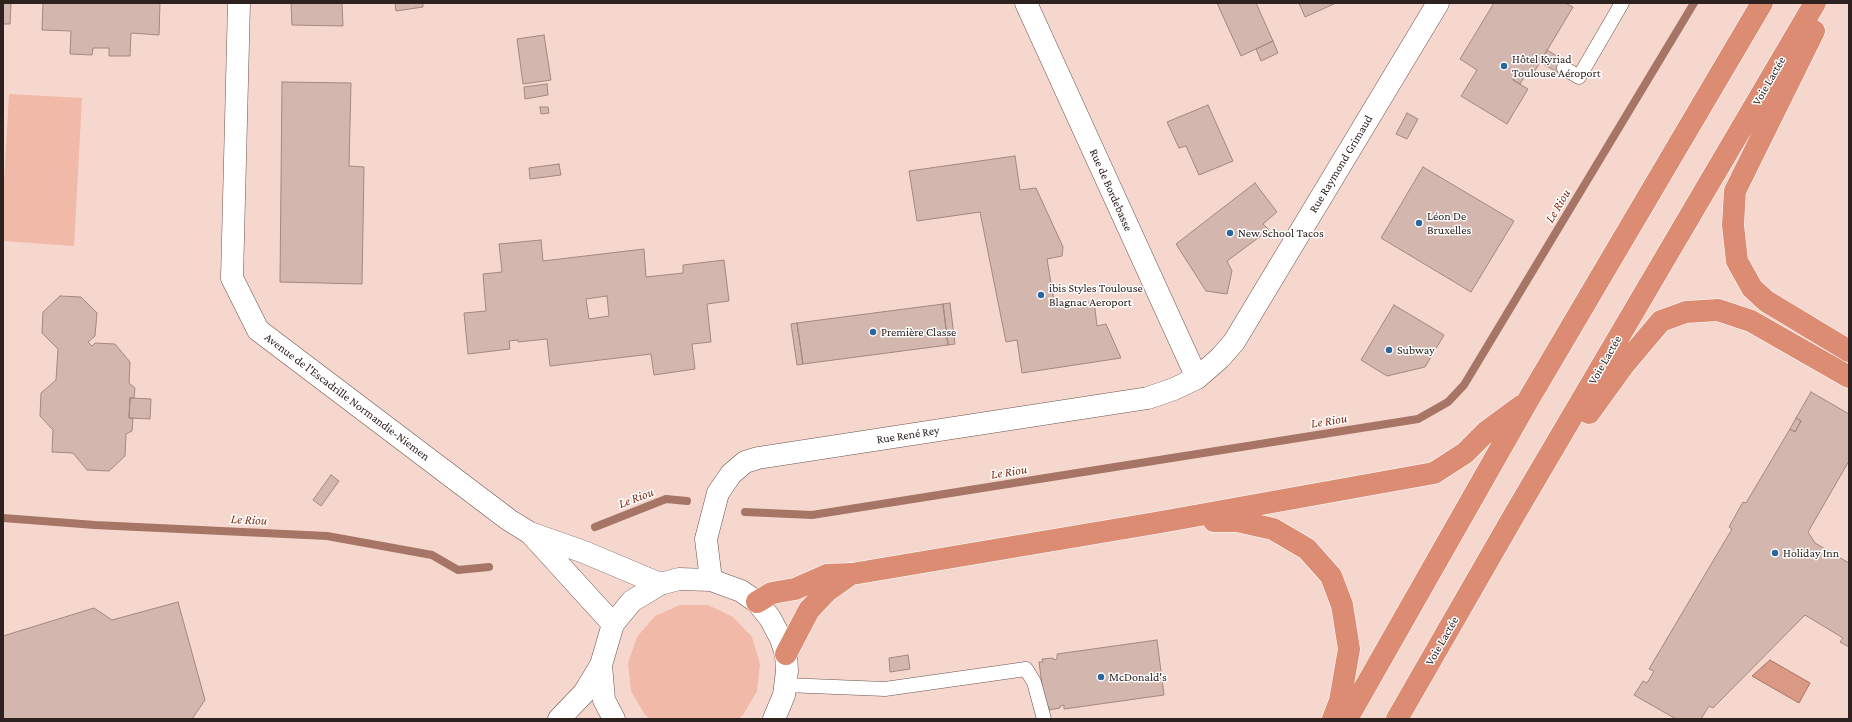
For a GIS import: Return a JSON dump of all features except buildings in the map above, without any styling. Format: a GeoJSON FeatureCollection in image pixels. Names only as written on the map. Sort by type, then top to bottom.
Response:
{"type":"FeatureCollection","features":[{"type":"Feature","properties":{"kind":"highway"},"geometry":{"type":"LineString","coordinates":[[1347,719],[1527,402],[1762,3]]}},
{"type":"Feature","properties":{"kind":"highway","name":"Voie Lactée"},"geometry":{"type":"LineString","coordinates":[[1397,719],[1513,517],[1815,3]]}},
{"type":"Feature","properties":{"kind":"highway"},"geometry":{"type":"LineString","coordinates":[[1828,3],[1735,192],[1733,225],[1737,261],[1752,288],[1766,301],[1849,351]]}},
{"type":"Feature","properties":{"kind":"highway"},"geometry":{"type":"LineString","coordinates":[[1513,517],[1623,366],[1661,321],[1686,312],[1718,310],[1751,321],[1849,377]]}},
{"type":"Feature","properties":{"kind":"highway"},"geometry":{"type":"LineString","coordinates":[[757,602],[772,593],[796,589],[827,574],[852,574],[1161,522],[1434,473],[1465,453],[1487,431],[1527,402]]}},
{"type":"Feature","properties":{"kind":"highway"},"geometry":{"type":"LineString","coordinates":[[1161,522],[1237,521],[1273,529],[1306,549],[1331,576],[1342,605],[1349,649],[1340,701],[1333,719]]}},
{"type":"Feature","properties":{"kind":"highway"},"geometry":{"type":"LineString","coordinates":[[786,654],[809,610],[817,600],[827,591],[852,574]]}},
{"type":"Feature","properties":{"kind":"street","name":"Avenue de l'Escadrille Normandie-Niemen"},"geometry":{"type":"LineString","coordinates":[[240,3],[232,278],[258,330],[509,520],[530,533],[584,552],[660,584]]}},
{"type":"Feature","properties":{"kind":"street","name":"Rue de Bordebasse"},"geometry":{"type":"LineString","coordinates":[[1026,3],[1197,378]]}},
{"type":"Feature","properties":{"kind":"street","name":"Rue Raymond Grimaud"},"geometry":{"type":"LineString","coordinates":[[1197,378],[1220,358],[1234,342],[1438,3]]}},
{"type":"Feature","properties":{"kind":"street","name":"Rue René Rey"},"geometry":{"type":"LineString","coordinates":[[711,580],[706,539],[718,493],[731,474],[744,462],[758,458],[1148,398],[1174,389],[1197,378]]}},
{"type":"Feature","properties":{"kind":"street","name":"Avenue de l'Escadrille Normandie-Niemen"},"geometry":{"type":"LineString","coordinates":[[530,533],[612,624]]}},
{"type":"Feature","properties":{"kind":"street"},"geometry":{"type":"LineString","coordinates":[[559,719],[584,693],[600,665],[612,624],[632,601],[660,584],[678,579],[711,580],[740,591],[757,602],[770,618],[781,639],[786,654],[787,671],[778,716]]}},
{"type":"Feature","properties":{"kind":"street"},"geometry":{"type":"LineString","coordinates":[[600,665],[604,700],[614,719]]}},
{"type":"Feature","properties":{"kind":"lane"},"geometry":{"type":"LineString","coordinates":[[1564,68],[1579,77],[1622,3]]}},
{"type":"Feature","properties":{"kind":"lane"},"geometry":{"type":"LineString","coordinates":[[785,685],[885,689],[1026,668],[1034,682],[1044,719]]}},
{"type":"Feature","properties":{"kind":"shaded area"},"geometry":{"type":"Polygon","coordinates":[[[9,94],[82,98],[74,246],[3,241],[3,199],[9,94]]]}},
{"type":"Feature","properties":{"kind":"shaded area"},"geometry":{"type":"Polygon","coordinates":[[[680,605],[708,605],[733,617],[752,637],[760,664],[757,691],[743,715],[738,719],[651,719],[645,715],[631,691],[628,663],[637,637],[655,616],[680,605]]]}},
{"type":"Feature","properties":{"kind":"shaded area"},"geometry":{"type":"Polygon","coordinates":[[[1770,660],[1810,683],[1799,703],[1752,676],[1770,660]]]}},
{"type":"Feature","properties":{"kind":"waterway","name":"Le Riou"},"geometry":{"type":"LineString","coordinates":[[745,512],[812,515],[1418,419],[1448,402],[1464,385],[1694,3]]}},
{"type":"Feature","properties":{"kind":"waterway","name":"Le Riou"},"geometry":{"type":"LineString","coordinates":[[595,527],[666,499],[687,501]]}},
{"type":"Feature","properties":{"kind":"waterway","name":"Le Riou"},"geometry":{"type":"LineString","coordinates":[[3,518],[95,525],[327,536],[432,555],[458,570],[489,567]]}},
{"type":"Feature","properties":{"kind":"place","name":"Hôtel Kyriad Toulouse Aéroport"},"geometry":{"type":"Point","coordinates":[1504,66]}},
{"type":"Feature","properties":{"kind":"place","name":"Léon De Bruxelles"},"geometry":{"type":"Point","coordinates":[1419,223]}},
{"type":"Feature","properties":{"kind":"place","name":"New School Tacos"},"geometry":{"type":"Point","coordinates":[1230,233]}},
{"type":"Feature","properties":{"kind":"place","name":"ibis Styles Toulouse Blagnac Aeroport"},"geometry":{"type":"Point","coordinates":[1041,295]}},
{"type":"Feature","properties":{"kind":"place","name":"Première Classe"},"geometry":{"type":"Point","coordinates":[873,332]}},
{"type":"Feature","properties":{"kind":"place","name":"Subway"},"geometry":{"type":"Point","coordinates":[1389,350]}},
{"type":"Feature","properties":{"kind":"place","name":"Holiday Inn"},"geometry":{"type":"Point","coordinates":[1775,553]}},
{"type":"Feature","properties":{"kind":"place","name":"McDonald's"},"geometry":{"type":"Point","coordinates":[1101,677]}}]}
